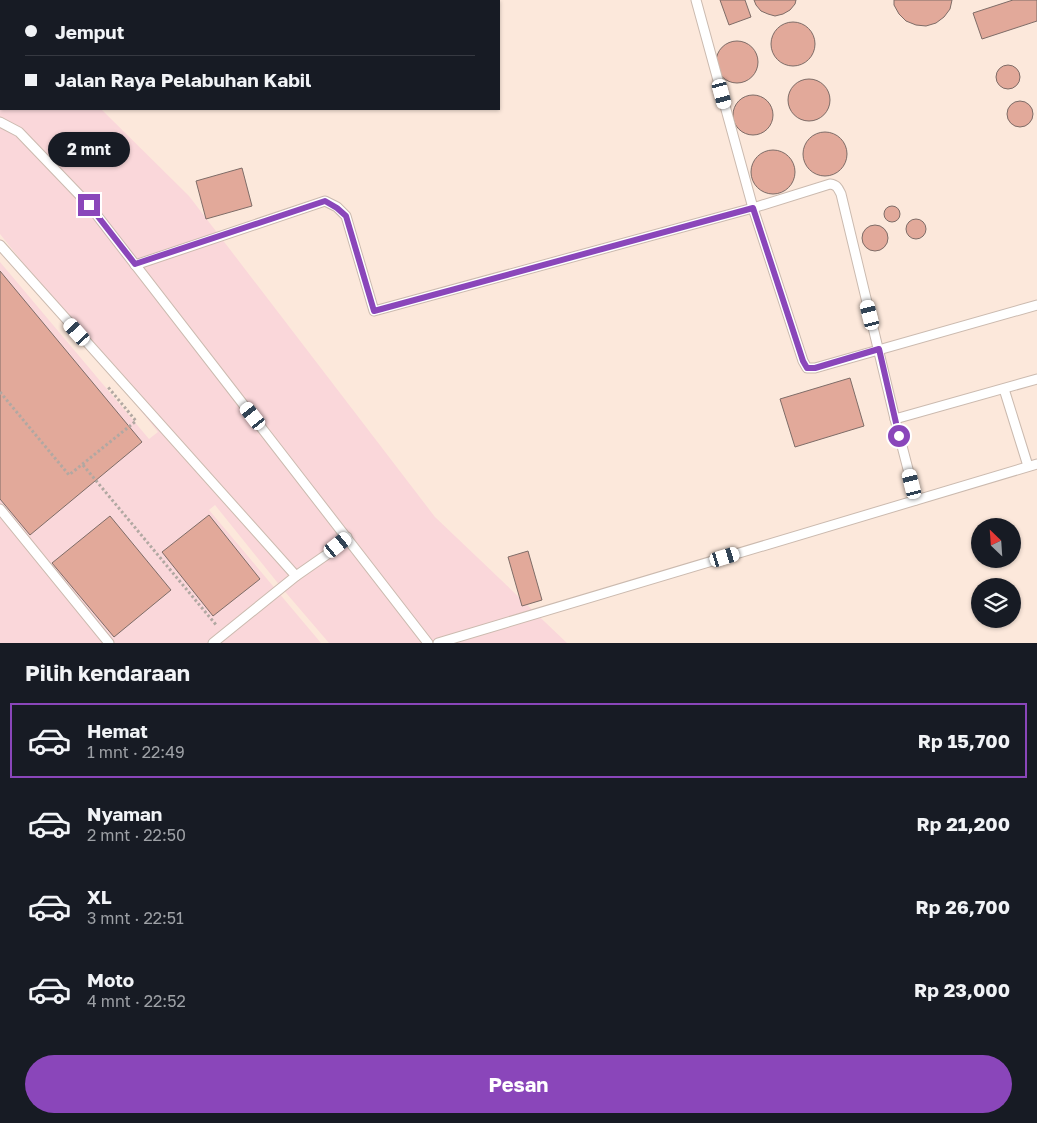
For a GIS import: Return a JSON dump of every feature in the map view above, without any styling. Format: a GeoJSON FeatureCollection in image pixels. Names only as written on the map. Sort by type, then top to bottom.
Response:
{"type":"FeatureCollection","features":[{"type":"Feature","properties":{"kind":"lane"},"geometry":{"type":"LineString","coordinates":[[696,0],[753,208],[803,361],[807,368],[815,368],[1037,305]]}},
{"type":"Feature","properties":{"kind":"lane"},"geometry":{"type":"LineString","coordinates":[[0,122],[19,132],[83,198],[428,643]]}},
{"type":"Feature","properties":{"kind":"lane"},"geometry":{"type":"LineString","coordinates":[[135,264],[325,201],[346,216],[374,311],[753,208],[830,184],[834,185],[841,194],[916,500]]}},
{"type":"Feature","properties":{"kind":"lane"},"geometry":{"type":"LineString","coordinates":[[0,245],[296,576]]}},
{"type":"Feature","properties":{"kind":"lane"},"geometry":{"type":"LineString","coordinates":[[895,420],[1037,379]]}},
{"type":"Feature","properties":{"kind":"lane"},"geometry":{"type":"LineString","coordinates":[[438,643],[1033,465],[1004,389]]}},
{"type":"Feature","properties":{"kind":"lane"},"geometry":{"type":"LineString","coordinates":[[0,509],[109,643]]}},
{"type":"Feature","properties":{"kind":"lane"},"geometry":{"type":"LineString","coordinates":[[214,643],[296,576],[347,538]]}},
{"type":"Feature","properties":{"kind":"path"},"geometry":{"type":"LineString","coordinates":[[0,392],[69,475],[136,421]]}},
{"type":"Feature","properties":{"kind":"path"},"geometry":{"type":"LineString","coordinates":[[83,465],[224,634]]}},
{"type":"Feature","properties":{"kind":"shaded area"},"geometry":{"type":"Polygon","coordinates":[[[500,0],[1037,0],[1037,643],[0,643],[0,110],[500,110],[500,0]]]}},
{"type":"Feature","properties":{"kind":"shaded area"},"geometry":{"type":"Polygon","coordinates":[[[0,110],[102,110],[189,196],[435,517],[567,643],[329,643],[215,505],[209,510],[321,643],[0,643],[0,262],[149,439],[158,432],[0,234],[0,110]]]}},
{"type":"Feature","properties":{"kind":"building"},"geometry":{"type":"Polygon","coordinates":[[[720,0],[745,0],[751,17],[729,25],[720,0]]]}},
{"type":"Feature","properties":{"kind":"building"},"geometry":{"type":"Polygon","coordinates":[[[754,0],[796,0],[790,10],[775,16],[761,11],[754,0]]]}},
{"type":"Feature","properties":{"kind":"building"},"geometry":{"type":"Polygon","coordinates":[[[894,0],[952,0],[950,9],[944,17],[936,23],[926,26],[906,21],[899,14],[894,5],[894,0]]]}},
{"type":"Feature","properties":{"kind":"building"},"geometry":{"type":"Polygon","coordinates":[[[1013,0],[1037,0],[1037,21],[982,39],[973,13],[1013,0]]]}},
{"type":"Feature","properties":{"kind":"building"},"geometry":{"type":"Polygon","coordinates":[[[797,22],[809,28],[814,35],[814,53],[809,60],[802,65],[789,66],[781,63],[774,56],[771,40],[774,32],[781,25],[797,22]]]}},
{"type":"Feature","properties":{"kind":"building"},"geometry":{"type":"Polygon","coordinates":[[[741,41],[749,44],[755,50],[758,62],[755,74],[749,80],[733,83],[725,80],[719,74],[716,58],[719,50],[725,44],[741,41]]]}},
{"type":"Feature","properties":{"kind":"building"},"geometry":{"type":"Polygon","coordinates":[[[1008,65],[1017,68],[1020,77],[1017,86],[1008,89],[999,86],[996,77],[999,68],[1008,65]]]}},
{"type":"Feature","properties":{"kind":"building"},"geometry":{"type":"Polygon","coordinates":[[[813,79],[821,82],[827,88],[830,100],[827,112],[821,118],[805,121],[797,118],[791,112],[788,96],[791,88],[797,82],[813,79]]]}},
{"type":"Feature","properties":{"kind":"building"},"geometry":{"type":"Polygon","coordinates":[[[753,95],[767,101],[773,115],[767,129],[753,135],[739,129],[733,115],[739,101],[753,95]]]}},
{"type":"Feature","properties":{"kind":"building"},"geometry":{"type":"Polygon","coordinates":[[[1020,101],[1029,105],[1033,114],[1029,123],[1020,127],[1011,123],[1007,114],[1011,105],[1020,101]]]}},
{"type":"Feature","properties":{"kind":"building"},"geometry":{"type":"Polygon","coordinates":[[[829,132],[841,138],[846,145],[846,163],[841,170],[834,175],[821,176],[813,173],[806,166],[803,150],[806,142],[813,135],[829,132]]]}},
{"type":"Feature","properties":{"kind":"building"},"geometry":{"type":"Polygon","coordinates":[[[777,150],[789,156],[794,163],[794,181],[789,188],[782,193],[769,194],[757,188],[752,181],[751,168],[757,156],[764,151],[777,150]]]}},
{"type":"Feature","properties":{"kind":"building"},"geometry":{"type":"Polygon","coordinates":[[[242,168],[252,206],[206,219],[196,181],[242,168]]]}},
{"type":"Feature","properties":{"kind":"building"},"geometry":{"type":"Polygon","coordinates":[[[889,206],[895,206],[900,211],[898,220],[889,222],[884,217],[884,211],[889,206]]]}},
{"type":"Feature","properties":{"kind":"building"},"geometry":{"type":"Polygon","coordinates":[[[912,219],[920,219],[926,225],[926,233],[920,239],[912,239],[906,233],[906,225],[912,219]]]}},
{"type":"Feature","properties":{"kind":"building"},"geometry":{"type":"Polygon","coordinates":[[[875,225],[884,229],[888,238],[884,247],[875,251],[866,247],[862,238],[866,229],[875,225]]]}},
{"type":"Feature","properties":{"kind":"building"},"geometry":{"type":"Polygon","coordinates":[[[0,271],[142,442],[30,535],[0,499],[0,271]]]}},
{"type":"Feature","properties":{"kind":"building"},"geometry":{"type":"Polygon","coordinates":[[[850,378],[864,426],[795,447],[780,399],[850,378]]]}},
{"type":"Feature","properties":{"kind":"building"},"geometry":{"type":"Polygon","coordinates":[[[209,515],[260,579],[213,616],[162,552],[209,515]]]}},
{"type":"Feature","properties":{"kind":"building"},"geometry":{"type":"Polygon","coordinates":[[[110,516],[171,590],[114,637],[52,563],[110,516]]]}},
{"type":"Feature","properties":{"kind":"building"},"geometry":{"type":"Polygon","coordinates":[[[528,551],[542,600],[522,606],[508,557],[528,551]]]}},
{"type":"Feature","properties":{"kind":"route"},"geometry":{"type":"LineString","coordinates":[[89,205],[135,264],[325,201],[346,216],[374,311],[753,208],[803,361],[807,368],[815,368],[879,349],[899,436]]}}]}
